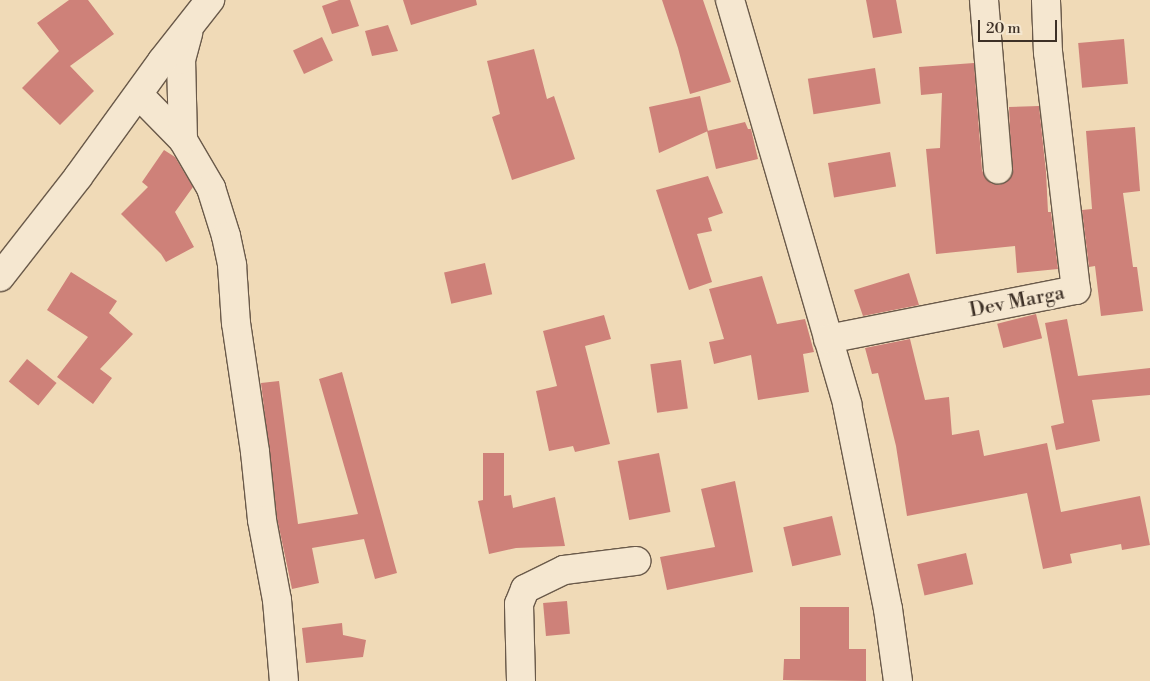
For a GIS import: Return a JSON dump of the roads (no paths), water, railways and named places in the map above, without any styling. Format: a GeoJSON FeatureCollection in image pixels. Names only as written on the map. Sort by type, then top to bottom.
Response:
{"type":"FeatureCollection","features":[{"type":"Feature","properties":{"kind":"street"},"geometry":{"type":"LineString","coordinates":[[0,277],[78,178],[162,61],[189,30],[210,0]]}},
{"type":"Feature","properties":{"kind":"street"},"geometry":{"type":"LineString","coordinates":[[730,0],[849,414],[888,608],[898,681]]}},
{"type":"Feature","properties":{"kind":"street"},"geometry":{"type":"LineString","coordinates":[[984,0],[998,169]]}},
{"type":"Feature","properties":{"kind":"street","name":"Dev Marga"},"geometry":{"type":"LineString","coordinates":[[828,339],[1076,290],[1048,53],[1046,0]]}},
{"type":"Feature","properties":{"kind":"street"},"geometry":{"type":"LineString","coordinates":[[183,140],[181,60],[189,30]]}},
{"type":"Feature","properties":{"kind":"street"},"geometry":{"type":"LineString","coordinates":[[139,94],[183,140],[211,188],[226,236],[232,265],[236,323],[255,452],[262,520],[277,600],[284,681]]}},
{"type":"Feature","properties":{"kind":"street"},"geometry":{"type":"LineString","coordinates":[[521,681],[519,604],[525,589],[564,570],[636,561]]}}]}
